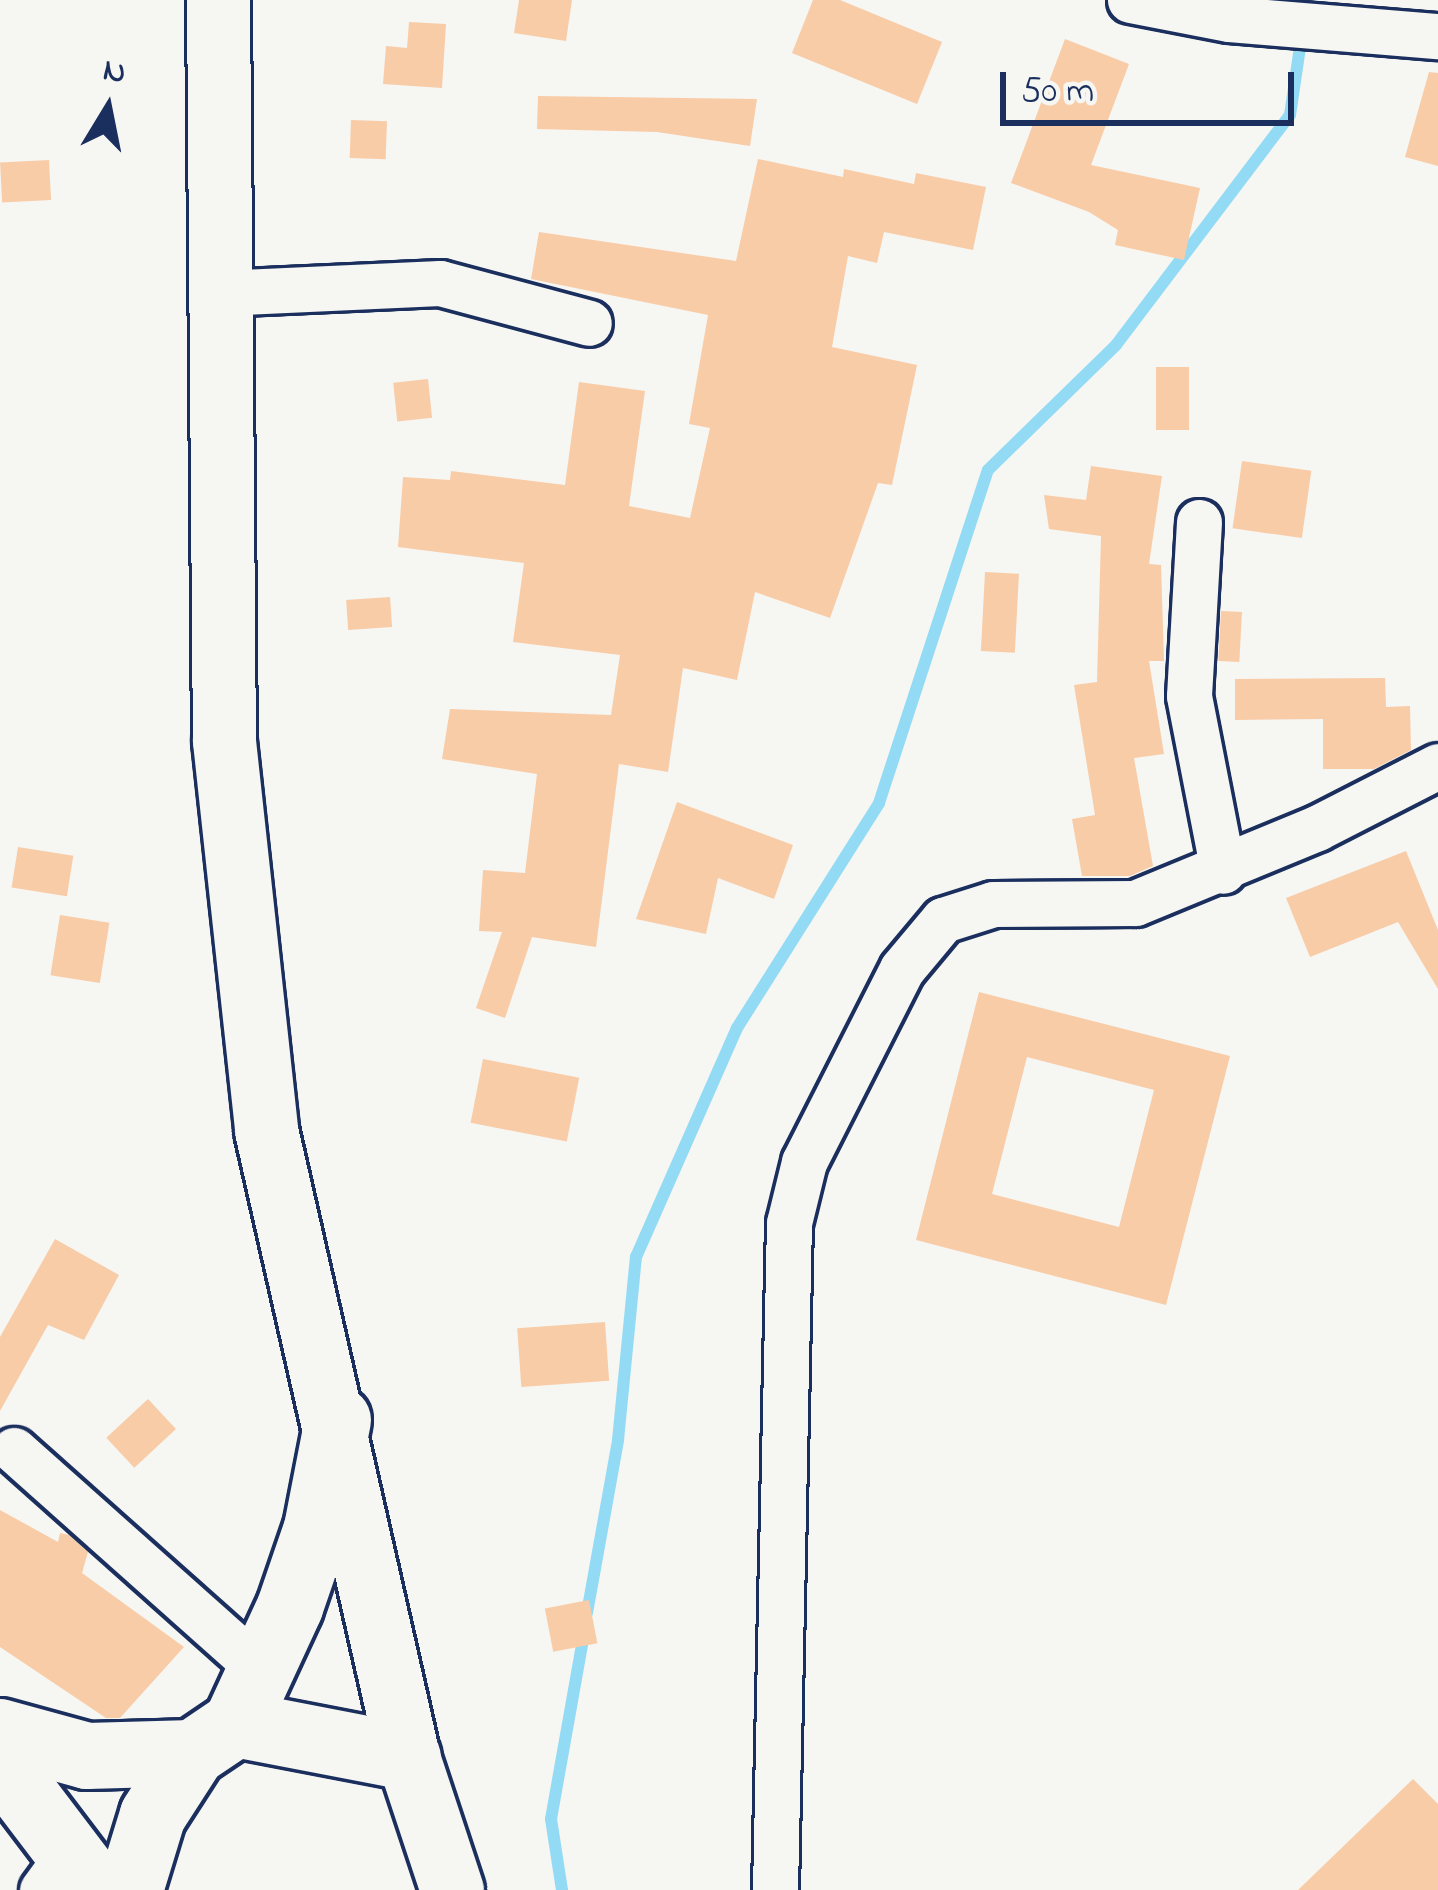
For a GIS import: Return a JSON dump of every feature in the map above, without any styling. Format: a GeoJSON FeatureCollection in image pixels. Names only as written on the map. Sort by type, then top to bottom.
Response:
{"type":"FeatureCollection","features":[{"type":"Feature","properties":{"kind":"main road"},"geometry":{"type":"LineString","coordinates":[[218,0],[224,741],[266,1130],[338,1420],[408,1757],[452,1890]]}},
{"type":"Feature","properties":{"kind":"main road"},"geometry":{"type":"LineString","coordinates":[[130,1890],[153,1815],[230,1715],[317,1528],[338,1420]]}},
{"type":"Feature","properties":{"kind":"main road"},"geometry":{"type":"LineString","coordinates":[[0,1732],[87,1756],[230,1715],[408,1757]]}},
{"type":"Feature","properties":{"kind":"main road"},"geometry":{"type":"LineString","coordinates":[[0,1762],[69,1878]]}},
{"type":"Feature","properties":{"kind":"street"},"geometry":{"type":"LineString","coordinates":[[1130,0],[1229,19],[1438,36]]}},
{"type":"Feature","properties":{"kind":"street"},"geometry":{"type":"LineString","coordinates":[[220,293],[440,283],[589,323]]}},
{"type":"Feature","properties":{"kind":"street"},"geometry":{"type":"LineString","coordinates":[[1199,522],[1190,696],[1223,871]]}},
{"type":"Feature","properties":{"kind":"street"},"geometry":{"type":"LineString","coordinates":[[776,1890],[787,1516],[782,1288],[804,1162],[902,969],[943,920],[993,904],[1135,903],[1223,871],[1438,766]]}},
{"type":"Feature","properties":{"kind":"street"},"geometry":{"type":"LineString","coordinates":[[14,1450],[230,1715]]}},
{"type":"Feature","properties":{"kind":"building"},"geometry":{"type":"Polygon","coordinates":[[[519,0],[572,0],[566,41],[514,33],[519,0]]]}},
{"type":"Feature","properties":{"kind":"building"},"geometry":{"type":"Polygon","coordinates":[[[813,0],[840,0],[942,42],[917,104],[792,53],[813,0]]]}},
{"type":"Feature","properties":{"kind":"building"},"geometry":{"type":"Polygon","coordinates":[[[409,22],[446,24],[442,88],[383,84],[386,46],[407,48],[409,22]]]}},
{"type":"Feature","properties":{"kind":"building"},"geometry":{"type":"Polygon","coordinates":[[[1065,39],[1129,64],[1091,165],[1200,188],[1184,260],[1115,245],[1118,230],[1089,212],[1011,183],[1065,39]]]}},
{"type":"Feature","properties":{"kind":"building"},"geometry":{"type":"Polygon","coordinates":[[[1429,72],[1438,73],[1438,166],[1405,157],[1429,72]]]}},
{"type":"Feature","properties":{"kind":"building"},"geometry":{"type":"Polygon","coordinates":[[[538,96],[757,99],[750,146],[657,132],[537,129],[538,96]]]}},
{"type":"Feature","properties":{"kind":"building"},"geometry":{"type":"Polygon","coordinates":[[[351,120],[387,121],[386,159],[350,158],[351,120]]]}},
{"type":"Feature","properties":{"kind":"building"},"geometry":{"type":"Polygon","coordinates":[[[758,159],[843,177],[844,169],[914,184],[916,173],[986,187],[973,250],[884,232],[877,263],[848,256],[832,347],[917,365],[892,485],[878,483],[830,618],[755,592],[737,680],[683,668],[668,772],[619,764],[596,947],[532,937],[505,1018],[476,1008],[502,932],[479,931],[483,870],[525,873],[537,774],[442,759],[450,709],[611,715],[620,655],[513,642],[524,563],[398,547],[403,477],[450,480],[451,471],[565,485],[579,382],[645,391],[629,506],[690,518],[710,428],[689,424],[708,315],[531,279],[539,232],[736,261],[758,159]]]}},
{"type":"Feature","properties":{"kind":"building"},"geometry":{"type":"Polygon","coordinates":[[[49,160],[51,200],[2,203],[0,163],[49,160]]]}},
{"type":"Feature","properties":{"kind":"building"},"geometry":{"type":"Polygon","coordinates":[[[1156,367],[1189,367],[1189,430],[1156,430],[1156,367]]]}},
{"type":"Feature","properties":{"kind":"building"},"geometry":{"type":"Polygon","coordinates":[[[428,379],[432,418],[397,421],[393,383],[428,379]]]}},
{"type":"Feature","properties":{"kind":"building"},"geometry":{"type":"Polygon","coordinates":[[[1242,461],[1311,471],[1302,538],[1233,528],[1242,461]]]}},
{"type":"Feature","properties":{"kind":"building"},"geometry":{"type":"Polygon","coordinates":[[[1091,466],[1162,476],[1149,564],[1161,565],[1164,661],[1149,661],[1164,754],[1134,758],[1153,866],[1130,876],[1082,876],[1072,819],[1095,815],[1074,685],[1097,682],[1101,536],[1049,529],[1044,495],[1086,500],[1091,466]]]}},
{"type":"Feature","properties":{"kind":"building"},"geometry":{"type":"Polygon","coordinates":[[[985,572],[1019,574],[1015,653],[981,651],[985,572]]]}},
{"type":"Feature","properties":{"kind":"building"},"geometry":{"type":"Polygon","coordinates":[[[390,597],[392,627],[348,630],[346,600],[390,597]]]}},
{"type":"Feature","properties":{"kind":"building"},"geometry":{"type":"Polygon","coordinates":[[[1221,611],[1242,612],[1239,662],[1218,661],[1221,611]]]}},
{"type":"Feature","properties":{"kind":"building"},"geometry":{"type":"Polygon","coordinates":[[[1385,678],[1386,707],[1410,706],[1411,750],[1374,769],[1323,769],[1323,719],[1235,720],[1235,679],[1385,678]]]}},
{"type":"Feature","properties":{"kind":"building"},"geometry":{"type":"Polygon","coordinates":[[[677,802],[793,845],[774,899],[718,878],[706,934],[636,919],[677,802]]]}},
{"type":"Feature","properties":{"kind":"building"},"geometry":{"type":"Polygon","coordinates":[[[18,847],[73,856],[67,896],[12,887],[18,847]]]}},
{"type":"Feature","properties":{"kind":"building"},"geometry":{"type":"Polygon","coordinates":[[[1406,851],[1438,930],[1438,989],[1398,922],[1310,957],[1286,898],[1406,851]]]}},
{"type":"Feature","properties":{"kind":"building"},"geometry":{"type":"Polygon","coordinates":[[[60,915],[109,923],[100,983],[50,975],[60,915]]]}},
{"type":"Feature","properties":{"kind":"building"},"geometry":{"type":"Polygon","coordinates":[[[979,992],[1230,1056],[1166,1305],[916,1240],[979,992]],[[1027,1057],[992,1194],[1119,1227],[1154,1090],[1027,1057]]]}},
{"type":"Feature","properties":{"kind":"building"},"geometry":{"type":"Polygon","coordinates":[[[483,1059],[579,1078],[567,1142],[471,1123],[483,1059]]]}},
{"type":"Feature","properties":{"kind":"building"},"geometry":{"type":"Polygon","coordinates":[[[55,1239],[119,1275],[84,1340],[48,1325],[0,1411],[0,1337],[55,1239]]]}},
{"type":"Feature","properties":{"kind":"building"},"geometry":{"type":"Polygon","coordinates":[[[605,1322],[609,1381],[521,1387],[517,1328],[605,1322]]]}},
{"type":"Feature","properties":{"kind":"building"},"geometry":{"type":"Polygon","coordinates":[[[148,1399],[176,1429],[134,1468],[106,1438],[148,1399]]]}},
{"type":"Feature","properties":{"kind":"building"},"geometry":{"type":"Polygon","coordinates":[[[0,1510],[58,1542],[60,1533],[69,1535],[88,1552],[82,1573],[184,1647],[120,1718],[106,1718],[0,1647],[0,1510]]]}},
{"type":"Feature","properties":{"kind":"building"},"geometry":{"type":"Polygon","coordinates":[[[589,1600],[597,1643],[553,1652],[545,1609],[589,1600]]]}},
{"type":"Feature","properties":{"kind":"building"},"geometry":{"type":"Polygon","coordinates":[[[1413,1779],[1438,1804],[1438,1890],[1298,1890],[1413,1779]]]}},
{"type":"Feature","properties":{"kind":"waterway"},"geometry":{"type":"LineString","coordinates":[[587,1613],[618,1440],[636,1257],[737,1028],[879,803],[988,470],[1116,345],[1290,115],[1307,0]]}},
{"type":"Feature","properties":{"kind":"waterway"},"geometry":{"type":"LineString","coordinates":[[562,1890],[551,1819],[584,1634]]}}]}
